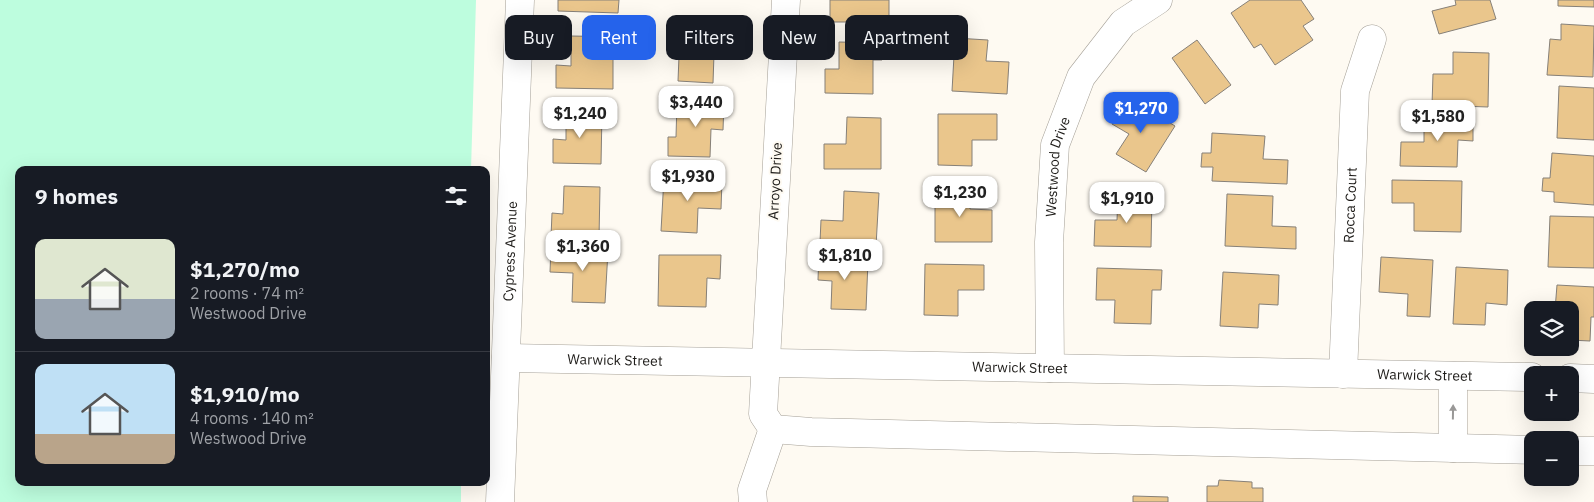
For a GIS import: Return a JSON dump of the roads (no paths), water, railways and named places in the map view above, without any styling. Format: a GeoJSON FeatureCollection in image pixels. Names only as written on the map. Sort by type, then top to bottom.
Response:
{"type":"FeatureCollection","features":[{"type":"Feature","properties":{"kind":"street","name":"Cypress Avenue"},"geometry":{"type":"LineString","coordinates":[[500,502],[514,93],[520,0]]}},
{"type":"Feature","properties":{"kind":"street","name":"Arroyo Drive"},"geometry":{"type":"LineString","coordinates":[[774,429],[763,414],[786,0]]}},
{"type":"Feature","properties":{"kind":"street","name":"Westwood Drive"},"geometry":{"type":"LineString","coordinates":[[1050,368],[1049,242],[1054,145],[1081,76],[1123,24],[1158,0]]}},
{"type":"Feature","properties":{"kind":"street","name":"Rocca Court"},"geometry":{"type":"LineString","coordinates":[[1343,374],[1355,91],[1372,39]]}},
{"type":"Feature","properties":{"kind":"street","name":"Warwick Street"},"geometry":{"type":"LineString","coordinates":[[506,358],[1524,377]]}},
{"type":"Feature","properties":{"kind":"street"},"geometry":{"type":"LineString","coordinates":[[1453,376],[1453,448]]}},
{"type":"Feature","properties":{"kind":"street"},"geometry":{"type":"LineString","coordinates":[[1579,378],[1594,379]]}},
{"type":"Feature","properties":{"kind":"street"},"geometry":{"type":"LineString","coordinates":[[753,502],[752,490],[774,429],[811,432],[1524,450]]}},
{"type":"Feature","properties":{"kind":"street"},"geometry":{"type":"LineString","coordinates":[[1579,451],[1594,451]]}}]}
